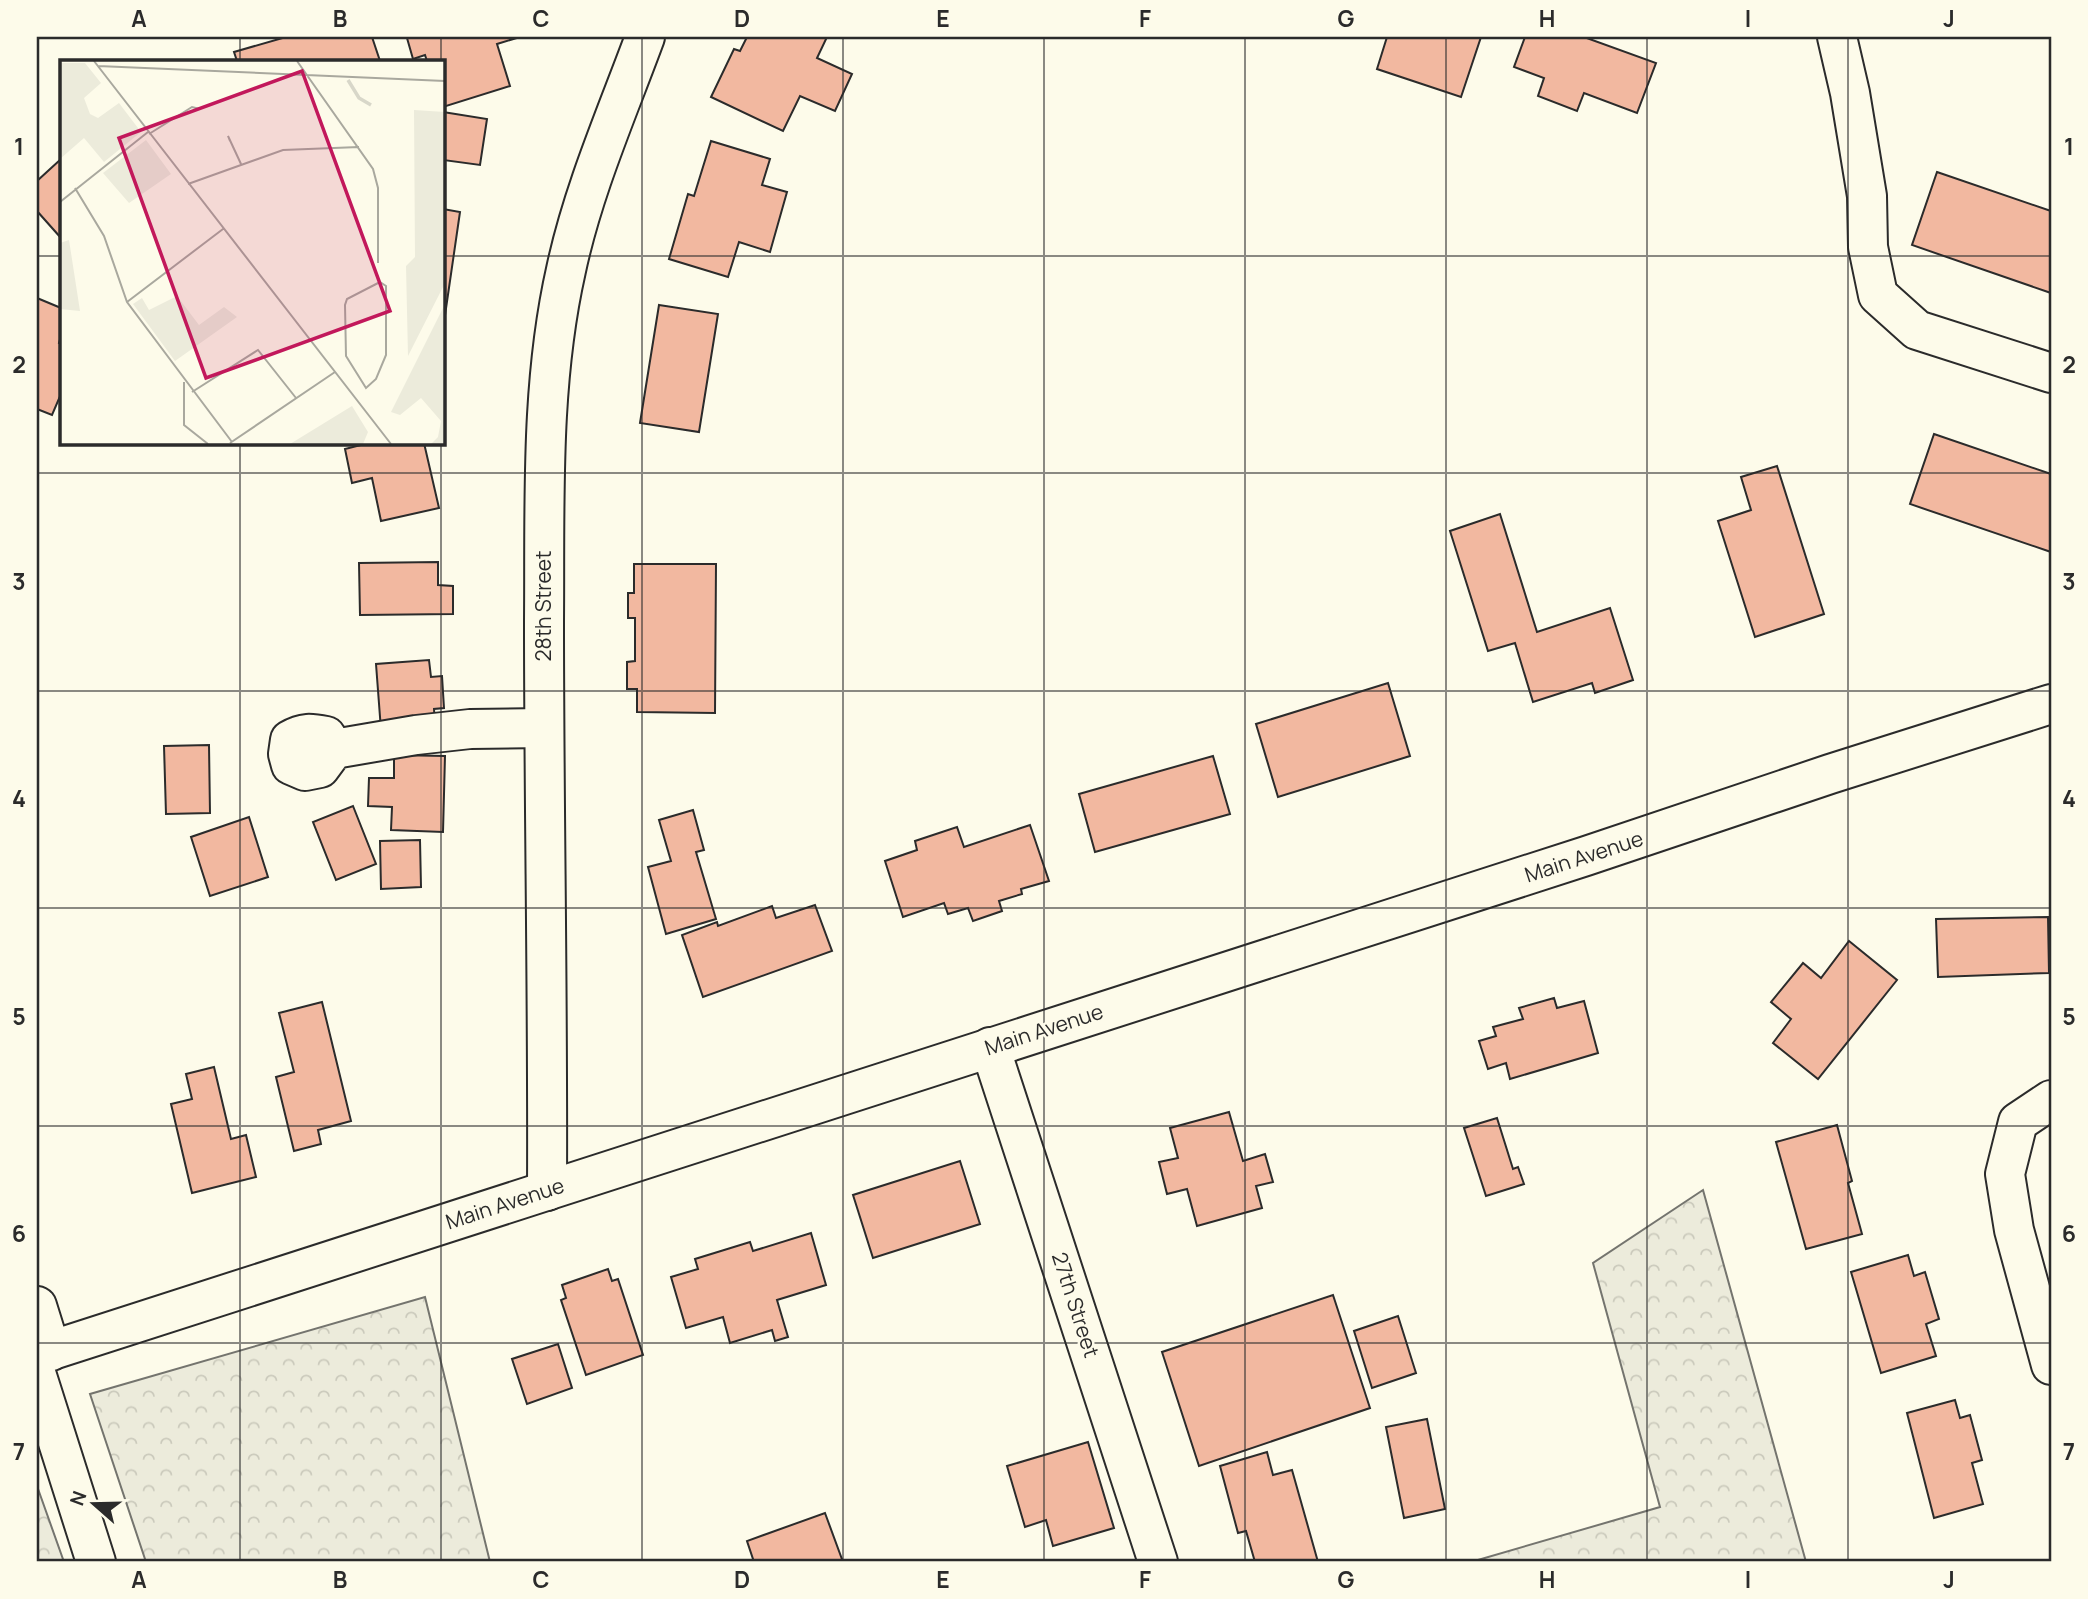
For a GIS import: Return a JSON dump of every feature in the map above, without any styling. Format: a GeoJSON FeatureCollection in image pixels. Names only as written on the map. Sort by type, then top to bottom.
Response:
{"type":"FeatureCollection","features":[{"type":"Feature","properties":{"kind":"street","name":"28th Street"},"geometry":{"type":"LineString","coordinates":[[547,1191],[544,728],[545,474],[550,372],[565,271],[579,219],[645,37]]}},
{"type":"Feature","properties":{"kind":"street"},"geometry":{"type":"LineString","coordinates":[[1837,37],[1850,93],[1867,196],[1868,247],[1878,295],[1917,330],[2051,373]]}},
{"type":"Feature","properties":{"kind":"street","name":"Main Avenue"},"geometry":{"type":"LineString","coordinates":[[41,1361],[547,1191],[2051,704]]}},
{"type":"Feature","properties":{"kind":"street"},"geometry":{"type":"LineString","coordinates":[[334,749],[470,729],[544,728]]}},
{"type":"Feature","properties":{"kind":"street","name":"27th Street"},"geometry":{"type":"LineString","coordinates":[[990,1047],[1158,1562]]}},
{"type":"Feature","properties":{"kind":"street"},"geometry":{"type":"LineString","coordinates":[[2051,1101],[2018,1122],[2005,1174],[2014,1230],[2051,1365]]}},
{"type":"Feature","properties":{"kind":"street"},"geometry":{"type":"LineString","coordinates":[[37,1306],[41,1361],[96,1562]]}},
{"type":"Feature","properties":{"kind":"green space"},"geometry":{"type":"Polygon","coordinates":[[[1703,1190],[1806,1562],[1471,1562],[1660,1507],[1593,1263],[1703,1190]]]}},
{"type":"Feature","properties":{"kind":"green space"},"geometry":{"type":"Polygon","coordinates":[[[425,1297],[490,1562],[146,1562],[90,1394],[425,1297]]]}},
{"type":"Feature","properties":{"kind":"green space"},"geometry":{"type":"Polygon","coordinates":[[[37,1486],[64,1562],[37,1562],[37,1486]]]}},
{"type":"Feature","properties":{"kind":"building"},"geometry":{"type":"Polygon","coordinates":[[[286,37],[372,37],[380,60],[237,60],[234,52],[286,37]]]}},
{"type":"Feature","properties":{"kind":"building"},"geometry":{"type":"Polygon","coordinates":[[[520,37],[497,44],[510,86],[444,107],[444,60],[427,60],[425,55],[413,59],[407,38],[520,37]]]}},
{"type":"Feature","properties":{"kind":"building"},"geometry":{"type":"Polygon","coordinates":[[[747,37],[827,37],[817,58],[852,74],[835,111],[800,96],[783,131],[711,97],[734,49],[740,51],[747,37]]]}},
{"type":"Feature","properties":{"kind":"building"},"geometry":{"type":"Polygon","coordinates":[[[1387,37],[1481,37],[1461,97],[1377,69],[1387,37]]]}},
{"type":"Feature","properties":{"kind":"building"},"geometry":{"type":"Polygon","coordinates":[[[1525,37],[1584,37],[1656,63],[1637,113],[1584,93],[1577,111],[1538,96],[1544,78],[1514,67],[1525,37]]]}},
{"type":"Feature","properties":{"kind":"building"},"geometry":{"type":"Polygon","coordinates":[[[444,112],[487,119],[480,165],[444,160],[444,112]]]}},
{"type":"Feature","properties":{"kind":"building"},"geometry":{"type":"Polygon","coordinates":[[[711,141],[770,159],[762,185],[787,192],[770,252],[739,242],[728,277],[669,259],[688,194],[694,196],[711,141]]]}},
{"type":"Feature","properties":{"kind":"building"},"geometry":{"type":"Polygon","coordinates":[[[60,160],[60,237],[37,211],[37,181],[60,160]]]}},
{"type":"Feature","properties":{"kind":"building"},"geometry":{"type":"Polygon","coordinates":[[[1937,172],[2051,211],[2051,293],[1912,245],[1937,172]]]}},
{"type":"Feature","properties":{"kind":"building"},"geometry":{"type":"Polygon","coordinates":[[[444,209],[460,212],[444,322],[444,209]]]}},
{"type":"Feature","properties":{"kind":"building"},"geometry":{"type":"Polygon","coordinates":[[[37,298],[60,308],[60,396],[52,415],[37,409],[37,298]]]}},
{"type":"Feature","properties":{"kind":"building"},"geometry":{"type":"Polygon","coordinates":[[[659,305],[718,314],[699,432],[640,423],[659,305]]]}},
{"type":"Feature","properties":{"kind":"building"},"geometry":{"type":"Polygon","coordinates":[[[1934,434],[2051,474],[2051,552],[1910,504],[1934,434]]]}},
{"type":"Feature","properties":{"kind":"building"},"geometry":{"type":"Polygon","coordinates":[[[424,444],[439,508],[381,521],[372,478],[352,483],[345,449],[361,445],[424,444]]]}},
{"type":"Feature","properties":{"kind":"building"},"geometry":{"type":"Polygon","coordinates":[[[1777,466],[1824,614],[1755,637],[1718,521],[1751,510],[1741,477],[1777,466]]]}},
{"type":"Feature","properties":{"kind":"building"},"geometry":{"type":"Polygon","coordinates":[[[1500,514],[1537,632],[1610,608],[1633,680],[1595,693],[1592,683],[1533,702],[1515,643],[1488,651],[1450,531],[1500,514]]]}},
{"type":"Feature","properties":{"kind":"building"},"geometry":{"type":"Polygon","coordinates":[[[438,562],[438,585],[453,586],[453,614],[360,615],[359,563],[438,562]]]}},
{"type":"Feature","properties":{"kind":"building"},"geometry":{"type":"Polygon","coordinates":[[[634,564],[716,564],[715,713],[637,712],[637,689],[627,689],[627,662],[635,661],[635,618],[628,618],[628,593],[634,593],[634,564]]]}},
{"type":"Feature","properties":{"kind":"building"},"geometry":{"type":"Polygon","coordinates":[[[429,660],[431,677],[442,676],[444,708],[434,709],[435,726],[381,730],[376,664],[429,660]]]}},
{"type":"Feature","properties":{"kind":"building"},"geometry":{"type":"Polygon","coordinates":[[[1388,683],[1410,756],[1278,797],[1256,724],[1388,683]]]}},
{"type":"Feature","properties":{"kind":"building"},"geometry":{"type":"Polygon","coordinates":[[[209,745],[210,813],[166,814],[164,746],[209,745]]]}},
{"type":"Feature","properties":{"kind":"building"},"geometry":{"type":"Polygon","coordinates":[[[394,755],[445,756],[443,832],[391,830],[392,807],[368,806],[369,778],[394,778],[394,755]]]}},
{"type":"Feature","properties":{"kind":"building"},"geometry":{"type":"Polygon","coordinates":[[[1213,756],[1230,814],[1095,852],[1079,794],[1213,756]]]}},
{"type":"Feature","properties":{"kind":"building"},"geometry":{"type":"Polygon","coordinates":[[[353,806],[376,864],[336,880],[313,822],[353,806]]]}},
{"type":"Feature","properties":{"kind":"building"},"geometry":{"type":"Polygon","coordinates":[[[693,810],[704,850],[696,852],[716,919],[666,934],[648,867],[671,861],[659,820],[693,810]]]}},
{"type":"Feature","properties":{"kind":"building"},"geometry":{"type":"Polygon","coordinates":[[[249,817],[268,877],[210,896],[191,837],[249,817]]]}},
{"type":"Feature","properties":{"kind":"building"},"geometry":{"type":"Polygon","coordinates":[[[1030,825],[1049,881],[1021,889],[1022,894],[999,901],[1002,911],[973,921],[968,908],[948,914],[944,903],[903,917],[885,861],[917,850],[915,841],[957,827],[964,847],[1030,825]]]}},
{"type":"Feature","properties":{"kind":"building"},"geometry":{"type":"Polygon","coordinates":[[[420,840],[421,887],[381,889],[380,841],[420,840]]]}},
{"type":"Feature","properties":{"kind":"building"},"geometry":{"type":"Polygon","coordinates":[[[815,905],[832,951],[703,997],[682,935],[717,922],[718,926],[772,906],[776,918],[815,905]]]}},
{"type":"Feature","properties":{"kind":"building"},"geometry":{"type":"Polygon","coordinates":[[[2048,917],[2049,973],[1938,977],[1936,919],[2048,917]]]}},
{"type":"Feature","properties":{"kind":"building"},"geometry":{"type":"Polygon","coordinates":[[[1849,941],[1897,980],[1818,1079],[1773,1043],[1791,1019],[1771,1002],[1803,963],[1821,978],[1849,941]]]}},
{"type":"Feature","properties":{"kind":"building"},"geometry":{"type":"Polygon","coordinates":[[[1554,998],[1557,1008],[1584,1001],[1598,1053],[1510,1079],[1506,1063],[1488,1069],[1479,1041],[1496,1036],[1493,1027],[1523,1019],[1519,1008],[1554,998]]]}},
{"type":"Feature","properties":{"kind":"building"},"geometry":{"type":"Polygon","coordinates":[[[322,1002],[351,1121],[318,1130],[321,1144],[294,1151],[276,1077],[294,1072],[279,1013],[322,1002]]]}},
{"type":"Feature","properties":{"kind":"building"},"geometry":{"type":"Polygon","coordinates":[[[214,1067],[231,1139],[246,1135],[256,1177],[192,1193],[171,1104],[192,1099],[186,1074],[214,1067]]]}},
{"type":"Feature","properties":{"kind":"building"},"geometry":{"type":"Polygon","coordinates":[[[1229,1112],[1243,1161],[1265,1154],[1273,1182],[1256,1186],[1262,1208],[1197,1226],[1187,1189],[1167,1194],[1159,1162],[1178,1158],[1170,1128],[1229,1112]]]}},
{"type":"Feature","properties":{"kind":"building"},"geometry":{"type":"Polygon","coordinates":[[[1497,1118],[1513,1169],[1518,1167],[1524,1184],[1486,1196],[1464,1128],[1497,1118]]]}},
{"type":"Feature","properties":{"kind":"building"},"geometry":{"type":"Polygon","coordinates":[[[1837,1125],[1852,1181],[1848,1183],[1862,1234],[1806,1249],[1776,1142],[1837,1125]]]}},
{"type":"Feature","properties":{"kind":"building"},"geometry":{"type":"Polygon","coordinates":[[[960,1161],[980,1224],[873,1258],[853,1195],[960,1161]]]}},
{"type":"Feature","properties":{"kind":"building"},"geometry":{"type":"Polygon","coordinates":[[[811,1233],[826,1285],[777,1300],[788,1337],[775,1341],[772,1330],[730,1343],[723,1317],[686,1328],[671,1277],[698,1269],[695,1259],[750,1242],[753,1251],[811,1233]]]}},
{"type":"Feature","properties":{"kind":"building"},"geometry":{"type":"Polygon","coordinates":[[[1908,1255],[1914,1276],[1925,1272],[1939,1319],[1926,1324],[1936,1356],[1881,1373],[1851,1272],[1908,1255]]]}},
{"type":"Feature","properties":{"kind":"building"},"geometry":{"type":"Polygon","coordinates":[[[608,1269],[612,1281],[618,1279],[643,1355],[586,1375],[561,1300],[566,1298],[562,1285],[608,1269]]]}},
{"type":"Feature","properties":{"kind":"building"},"geometry":{"type":"Polygon","coordinates":[[[1333,1295],[1370,1408],[1199,1466],[1162,1352],[1333,1295]]]}},
{"type":"Feature","properties":{"kind":"building"},"geometry":{"type":"Polygon","coordinates":[[[1398,1316],[1416,1373],[1372,1388],[1354,1331],[1398,1316]]]}},
{"type":"Feature","properties":{"kind":"building"},"geometry":{"type":"Polygon","coordinates":[[[558,1344],[572,1388],[527,1404],[512,1359],[558,1344]]]}},
{"type":"Feature","properties":{"kind":"building"},"geometry":{"type":"Polygon","coordinates":[[[1955,1400],[1960,1418],[1970,1415],[1982,1460],[1972,1463],[1983,1504],[1934,1518],[1907,1413],[1955,1400]]]}},
{"type":"Feature","properties":{"kind":"building"},"geometry":{"type":"Polygon","coordinates":[[[1427,1419],[1445,1509],[1404,1518],[1386,1427],[1427,1419]]]}},
{"type":"Feature","properties":{"kind":"building"},"geometry":{"type":"Polygon","coordinates":[[[1088,1442],[1114,1528],[1053,1546],[1046,1520],[1025,1527],[1007,1466],[1088,1442]]]}},
{"type":"Feature","properties":{"kind":"building"},"geometry":{"type":"Polygon","coordinates":[[[1267,1452],[1273,1475],[1292,1470],[1318,1562],[1255,1562],[1246,1531],[1238,1533],[1220,1466],[1267,1452]]]}},
{"type":"Feature","properties":{"kind":"building"},"geometry":{"type":"Polygon","coordinates":[[[825,1513],[843,1562],[754,1562],[747,1541],[825,1513]]]}}]}
